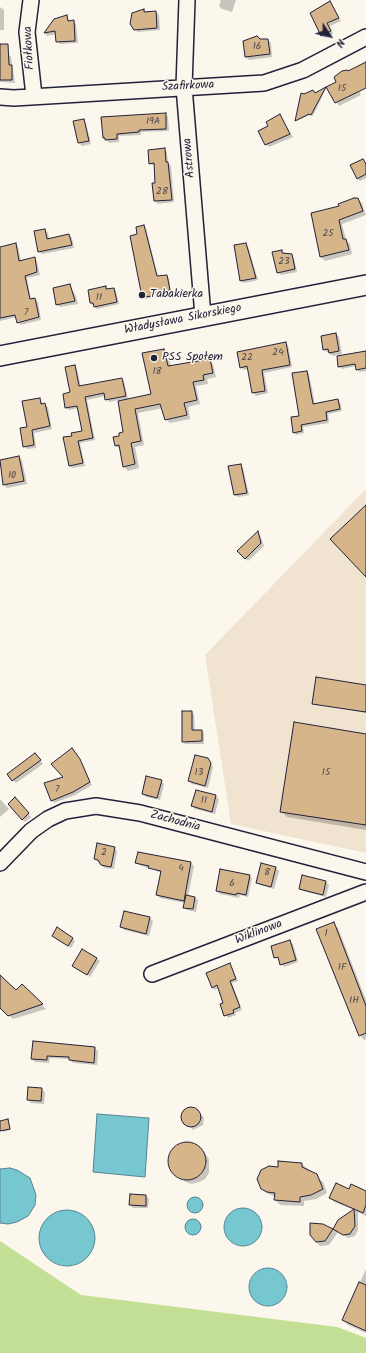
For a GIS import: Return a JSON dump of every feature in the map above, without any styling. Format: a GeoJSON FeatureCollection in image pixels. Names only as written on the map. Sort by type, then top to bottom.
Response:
{"type":"FeatureCollection","features":[{"type":"Feature","properties":{"kind":"main road","name":"Władysława Sikorskiego"},"geometry":{"type":"LineString","coordinates":[[0,356],[366,285]]}},
{"type":"Feature","properties":{"kind":"street","name":"Fiołkowa"},"geometry":{"type":"LineString","coordinates":[[31,0],[27,32],[34,96]]}},
{"type":"Feature","properties":{"kind":"street","name":"Astrowa"},"geometry":{"type":"LineString","coordinates":[[187,0],[184,87],[203,316]]}},
{"type":"Feature","properties":{"kind":"street","name":"Szafirkowa"},"geometry":{"type":"LineString","coordinates":[[0,97],[14,98],[264,83],[303,70],[366,37]]}},
{"type":"Feature","properties":{"kind":"street","name":"Zachodnia"},"geometry":{"type":"LineString","coordinates":[[0,863],[31,831],[52,816],[75,808],[96,806],[140,813],[366,872]]}},
{"type":"Feature","properties":{"kind":"street","name":"Wiklinowa"},"geometry":{"type":"LineString","coordinates":[[152,974],[366,892]]}},
{"type":"Feature","properties":{"kind":"shaded area"},"geometry":{"type":"Polygon","coordinates":[[[366,489],[366,853],[231,824],[205,655],[366,489]]]}},
{"type":"Feature","properties":{"kind":"green space"},"geometry":{"type":"Polygon","coordinates":[[[0,1241],[81,1295],[337,1327],[366,1338],[366,1353],[0,1353],[0,1241]]]}},
{"type":"Feature","properties":{"kind":"water"},"geometry":{"type":"Polygon","coordinates":[[[97,1114],[149,1118],[145,1177],[93,1172],[97,1114]]]}},
{"type":"Feature","properties":{"kind":"water"},"geometry":{"type":"Polygon","coordinates":[[[10,1168],[17,1170],[30,1178],[36,1195],[35,1205],[28,1216],[17,1222],[8,1224],[0,1223],[0,1169],[10,1168]]]}},
{"type":"Feature","properties":{"kind":"water"},"geometry":{"type":"Polygon","coordinates":[[[195,1197],[202,1202],[203,1205],[198,1212],[195,1213],[188,1208],[187,1205],[192,1198],[195,1197]]]}},
{"type":"Feature","properties":{"kind":"water"},"geometry":{"type":"Polygon","coordinates":[[[239,1208],[247,1208],[254,1211],[259,1216],[262,1227],[259,1238],[254,1243],[247,1246],[239,1246],[232,1243],[227,1238],[224,1231],[224,1223],[227,1216],[232,1211],[239,1208]]]}},
{"type":"Feature","properties":{"kind":"water"},"geometry":{"type":"Polygon","coordinates":[[[67,1210],[78,1212],[87,1218],[93,1227],[95,1238],[93,1249],[87,1258],[78,1264],[67,1266],[56,1264],[47,1258],[41,1249],[39,1238],[41,1227],[47,1218],[56,1212],[67,1210]]]}},
{"type":"Feature","properties":{"kind":"water"},"geometry":{"type":"Polygon","coordinates":[[[193,1219],[200,1224],[201,1227],[196,1234],[193,1235],[186,1230],[185,1227],[190,1220],[193,1219]]]}},
{"type":"Feature","properties":{"kind":"water"},"geometry":{"type":"Polygon","coordinates":[[[264,1268],[272,1268],[279,1271],[284,1276],[287,1287],[284,1298],[279,1303],[272,1306],[264,1306],[257,1303],[252,1298],[249,1291],[249,1283],[252,1276],[257,1271],[264,1268]]]}},
{"type":"Feature","properties":{"kind":"building"},"geometry":{"type":"Polygon","coordinates":[[[330,1],[339,18],[327,23],[331,31],[321,36],[310,13],[330,1]]]}},
{"type":"Feature","properties":{"kind":"building"},"geometry":{"type":"Polygon","coordinates":[[[144,9],[144,12],[156,11],[157,28],[134,30],[130,24],[132,13],[144,9]]]}},
{"type":"Feature","properties":{"kind":"building"},"geometry":{"type":"Polygon","coordinates":[[[67,15],[68,21],[74,20],[75,41],[56,42],[55,31],[44,33],[54,19],[67,15]]]}},
{"type":"Feature","properties":{"kind":"building"},"geometry":{"type":"Polygon","coordinates":[[[257,36],[260,39],[268,39],[270,54],[245,57],[243,41],[257,36]]]}},
{"type":"Feature","properties":{"kind":"building"},"geometry":{"type":"Polygon","coordinates":[[[0,44],[8,44],[9,65],[12,65],[12,80],[0,80],[0,44]]]}},
{"type":"Feature","properties":{"kind":"building"},"geometry":{"type":"Polygon","coordinates":[[[366,62],[366,88],[335,103],[326,87],[336,82],[334,77],[342,71],[348,71],[366,62]]]}},
{"type":"Feature","properties":{"kind":"building"},"geometry":{"type":"Polygon","coordinates":[[[326,87],[311,115],[309,114],[295,121],[301,93],[304,94],[313,90],[315,93],[326,87]]]}},
{"type":"Feature","properties":{"kind":"building"},"geometry":{"type":"Polygon","coordinates":[[[166,113],[166,129],[139,130],[139,132],[117,134],[117,139],[105,140],[105,138],[103,138],[101,117],[166,113]]]}},
{"type":"Feature","properties":{"kind":"building"},"geometry":{"type":"Polygon","coordinates":[[[280,114],[290,134],[265,145],[258,131],[268,126],[266,122],[280,114]]]}},
{"type":"Feature","properties":{"kind":"building"},"geometry":{"type":"Polygon","coordinates":[[[84,119],[89,141],[78,143],[73,121],[84,119]]]}},
{"type":"Feature","properties":{"kind":"building"},"geometry":{"type":"Polygon","coordinates":[[[165,148],[172,200],[154,201],[152,183],[155,183],[154,163],[149,164],[148,150],[165,148]]]}},
{"type":"Feature","properties":{"kind":"building"},"geometry":{"type":"Polygon","coordinates":[[[363,159],[366,164],[366,174],[357,179],[350,165],[363,159]]]}},
{"type":"Feature","properties":{"kind":"building"},"geometry":{"type":"Polygon","coordinates":[[[358,198],[363,211],[339,220],[343,239],[346,239],[349,250],[320,257],[311,213],[339,206],[338,204],[358,198]]]}},
{"type":"Feature","properties":{"kind":"building"},"geometry":{"type":"Polygon","coordinates":[[[144,225],[157,276],[167,275],[170,290],[152,293],[153,296],[142,297],[130,236],[137,234],[136,227],[144,225]]]}},
{"type":"Feature","properties":{"kind":"building"},"geometry":{"type":"Polygon","coordinates":[[[45,229],[47,239],[69,234],[72,245],[38,252],[34,231],[45,229]]]}},
{"type":"Feature","properties":{"kind":"building"},"geometry":{"type":"Polygon","coordinates":[[[16,243],[19,261],[35,257],[37,272],[25,276],[30,299],[35,298],[39,317],[17,323],[15,315],[0,318],[0,247],[16,243]]]}},
{"type":"Feature","properties":{"kind":"building"},"geometry":{"type":"Polygon","coordinates":[[[246,243],[256,278],[240,281],[234,245],[246,243]]]}},
{"type":"Feature","properties":{"kind":"building"},"geometry":{"type":"Polygon","coordinates":[[[282,250],[282,253],[292,254],[295,269],[277,273],[272,252],[282,250]]]}},
{"type":"Feature","properties":{"kind":"building"},"geometry":{"type":"Polygon","coordinates":[[[70,284],[75,301],[56,305],[53,288],[70,284]]]}},
{"type":"Feature","properties":{"kind":"building"},"geometry":{"type":"Polygon","coordinates":[[[106,286],[106,289],[114,288],[117,302],[94,307],[93,303],[90,303],[88,290],[106,286]]]}},
{"type":"Feature","properties":{"kind":"building"},"geometry":{"type":"Polygon","coordinates":[[[336,333],[339,351],[329,353],[328,349],[323,350],[321,336],[336,333]]]}},
{"type":"Feature","properties":{"kind":"building"},"geometry":{"type":"Polygon","coordinates":[[[286,342],[290,365],[262,370],[265,391],[252,393],[247,366],[240,368],[237,352],[286,342]]]}},
{"type":"Feature","properties":{"kind":"building"},"geometry":{"type":"Polygon","coordinates":[[[164,349],[168,366],[210,359],[213,373],[203,375],[204,380],[193,382],[197,400],[184,403],[187,415],[165,420],[160,404],[135,409],[141,441],[131,443],[135,464],[123,467],[119,445],[115,446],[113,437],[119,436],[119,433],[123,432],[118,401],[151,394],[142,353],[164,349]]]}},
{"type":"Feature","properties":{"kind":"building"},"geometry":{"type":"Polygon","coordinates":[[[366,351],[366,368],[356,370],[355,364],[338,367],[337,356],[366,351]]]}},
{"type":"Feature","properties":{"kind":"building"},"geometry":{"type":"Polygon","coordinates":[[[75,365],[79,386],[122,378],[126,396],[105,400],[104,393],[85,397],[93,438],[78,441],[83,463],[69,466],[63,437],[72,436],[71,433],[82,431],[77,406],[65,408],[63,394],[70,392],[65,367],[75,365]]]}},
{"type":"Feature","properties":{"kind":"building"},"geometry":{"type":"Polygon","coordinates":[[[307,371],[313,404],[338,399],[340,409],[326,412],[327,420],[301,425],[302,431],[293,433],[291,417],[299,416],[292,373],[307,371]]]}},
{"type":"Feature","properties":{"kind":"building"},"geometry":{"type":"Polygon","coordinates":[[[40,398],[41,404],[45,403],[50,426],[32,430],[34,445],[23,447],[20,428],[27,427],[22,401],[40,398]]]}},
{"type":"Feature","properties":{"kind":"building"},"geometry":{"type":"Polygon","coordinates":[[[19,456],[24,481],[3,485],[0,460],[19,456]]]}},
{"type":"Feature","properties":{"kind":"building"},"geometry":{"type":"Polygon","coordinates":[[[241,464],[247,493],[234,495],[228,466],[241,464]]]}},
{"type":"Feature","properties":{"kind":"building"},"geometry":{"type":"Polygon","coordinates":[[[366,505],[366,577],[330,539],[366,505]]]}},
{"type":"Feature","properties":{"kind":"building"},"geometry":{"type":"Polygon","coordinates":[[[258,531],[261,543],[245,559],[237,551],[258,531]]]}},
{"type":"Feature","properties":{"kind":"building"},"geometry":{"type":"Polygon","coordinates":[[[316,677],[366,685],[366,712],[312,704],[316,677]]]}},
{"type":"Feature","properties":{"kind":"building"},"geometry":{"type":"Polygon","coordinates":[[[182,711],[192,711],[192,730],[202,730],[202,741],[182,742],[182,711]]]}},
{"type":"Feature","properties":{"kind":"building"},"geometry":{"type":"Polygon","coordinates":[[[294,722],[366,734],[366,825],[280,812],[294,722]]]}},
{"type":"Feature","properties":{"kind":"building"},"geometry":{"type":"Polygon","coordinates":[[[72,748],[80,759],[90,782],[73,792],[51,801],[44,783],[63,777],[51,764],[72,748]]]}},
{"type":"Feature","properties":{"kind":"building"},"geometry":{"type":"Polygon","coordinates":[[[35,753],[41,760],[12,781],[7,774],[35,753]]]}},
{"type":"Feature","properties":{"kind":"building"},"geometry":{"type":"Polygon","coordinates":[[[195,755],[208,758],[211,763],[205,786],[188,781],[195,755]]]}},
{"type":"Feature","properties":{"kind":"building"},"geometry":{"type":"Polygon","coordinates":[[[146,776],[162,780],[157,798],[142,794],[146,776]]]}},
{"type":"Feature","properties":{"kind":"building"},"geometry":{"type":"Polygon","coordinates":[[[196,790],[216,795],[212,812],[191,806],[196,790]]]}},
{"type":"Feature","properties":{"kind":"building"},"geometry":{"type":"Polygon","coordinates":[[[15,797],[29,813],[22,820],[8,804],[15,797]]]}},
{"type":"Feature","properties":{"kind":"building"},"geometry":{"type":"Polygon","coordinates":[[[97,843],[115,847],[111,867],[101,865],[98,860],[94,859],[97,843]]]}},
{"type":"Feature","properties":{"kind":"building"},"geometry":{"type":"Polygon","coordinates":[[[138,852],[191,862],[184,901],[156,895],[161,871],[148,868],[149,866],[135,863],[138,852]]]}},
{"type":"Feature","properties":{"kind":"building"},"geometry":{"type":"Polygon","coordinates":[[[261,863],[276,867],[271,887],[256,883],[261,863]]]}},
{"type":"Feature","properties":{"kind":"building"},"geometry":{"type":"Polygon","coordinates":[[[220,869],[250,875],[246,895],[237,893],[236,895],[216,891],[220,869]]]}},
{"type":"Feature","properties":{"kind":"building"},"geometry":{"type":"Polygon","coordinates":[[[302,875],[326,881],[323,895],[299,889],[302,875]]]}},
{"type":"Feature","properties":{"kind":"building"},"geometry":{"type":"Polygon","coordinates":[[[186,895],[195,897],[193,909],[183,908],[186,895]]]}},
{"type":"Feature","properties":{"kind":"building"},"geometry":{"type":"Polygon","coordinates":[[[124,911],[150,917],[146,934],[120,927],[124,911]]]}},
{"type":"Feature","properties":{"kind":"building"},"geometry":{"type":"Polygon","coordinates":[[[334,922],[366,1006],[366,1033],[359,1036],[316,929],[334,922]]]}},
{"type":"Feature","properties":{"kind":"building"},"geometry":{"type":"Polygon","coordinates":[[[57,927],[73,938],[68,946],[52,936],[57,927]]]}},
{"type":"Feature","properties":{"kind":"building"},"geometry":{"type":"Polygon","coordinates":[[[290,940],[296,960],[280,965],[278,957],[274,958],[271,946],[290,940]]]}},
{"type":"Feature","properties":{"kind":"building"},"geometry":{"type":"Polygon","coordinates":[[[82,949],[97,958],[87,975],[72,966],[82,949]]]}},
{"type":"Feature","properties":{"kind":"building"},"geometry":{"type":"Polygon","coordinates":[[[230,963],[236,979],[230,981],[240,1007],[233,1010],[234,1013],[224,1016],[220,1004],[223,1003],[217,985],[212,988],[206,973],[230,963]]]}},
{"type":"Feature","properties":{"kind":"building"},"geometry":{"type":"Polygon","coordinates":[[[0,975],[16,990],[22,984],[43,1004],[8,1016],[0,1008],[0,975]]]}},
{"type":"Feature","properties":{"kind":"building"},"geometry":{"type":"Polygon","coordinates":[[[33,1041],[95,1047],[94,1063],[69,1060],[69,1057],[47,1056],[47,1060],[31,1059],[33,1041]]]}},
{"type":"Feature","properties":{"kind":"building"},"geometry":{"type":"Polygon","coordinates":[[[28,1087],[42,1088],[41,1101],[27,1100],[28,1087]]]}},
{"type":"Feature","properties":{"kind":"building"},"geometry":{"type":"Polygon","coordinates":[[[191,1107],[198,1110],[201,1117],[198,1124],[191,1127],[184,1124],[181,1117],[184,1110],[191,1107]]]}},
{"type":"Feature","properties":{"kind":"building"},"geometry":{"type":"Polygon","coordinates":[[[8,1119],[10,1129],[0,1131],[0,1121],[8,1119]]]}},
{"type":"Feature","properties":{"kind":"building"},"geometry":{"type":"Polygon","coordinates":[[[183,1142],[191,1142],[198,1145],[203,1150],[206,1161],[203,1172],[198,1177],[191,1180],[183,1180],[176,1177],[171,1172],[168,1165],[168,1157],[171,1150],[176,1145],[183,1142]]]}},
{"type":"Feature","properties":{"kind":"building"},"geometry":{"type":"Polygon","coordinates":[[[278,1161],[302,1163],[302,1167],[317,1174],[323,1189],[311,1195],[300,1197],[300,1202],[274,1200],[275,1193],[267,1192],[261,1189],[257,1179],[261,1170],[269,1166],[278,1167],[278,1161]]]}},
{"type":"Feature","properties":{"kind":"building"},"geometry":{"type":"Polygon","coordinates":[[[336,1183],[349,1189],[351,1184],[366,1191],[366,1205],[363,1213],[329,1198],[336,1183]]]}},
{"type":"Feature","properties":{"kind":"building"},"geometry":{"type":"Polygon","coordinates":[[[130,1194],[146,1195],[146,1206],[129,1205],[130,1194]]]}},
{"type":"Feature","properties":{"kind":"building"},"geometry":{"type":"Polygon","coordinates":[[[354,1209],[355,1226],[350,1234],[343,1235],[333,1229],[338,1220],[354,1209]]]}},
{"type":"Feature","properties":{"kind":"building"},"geometry":{"type":"Polygon","coordinates":[[[310,1223],[323,1224],[333,1229],[325,1241],[316,1242],[310,1235],[310,1223]]]}},
{"type":"Feature","properties":{"kind":"building"},"geometry":{"type":"Polygon","coordinates":[[[359,1282],[366,1285],[366,1331],[342,1320],[359,1282]]]}},
{"type":"Feature","properties":{"kind":"place","name":"Tabakierka"},"geometry":{"type":"Point","coordinates":[142,295]}},
{"type":"Feature","properties":{"kind":"place","name":"PSS Społem"},"geometry":{"type":"Point","coordinates":[154,358]}}]}
